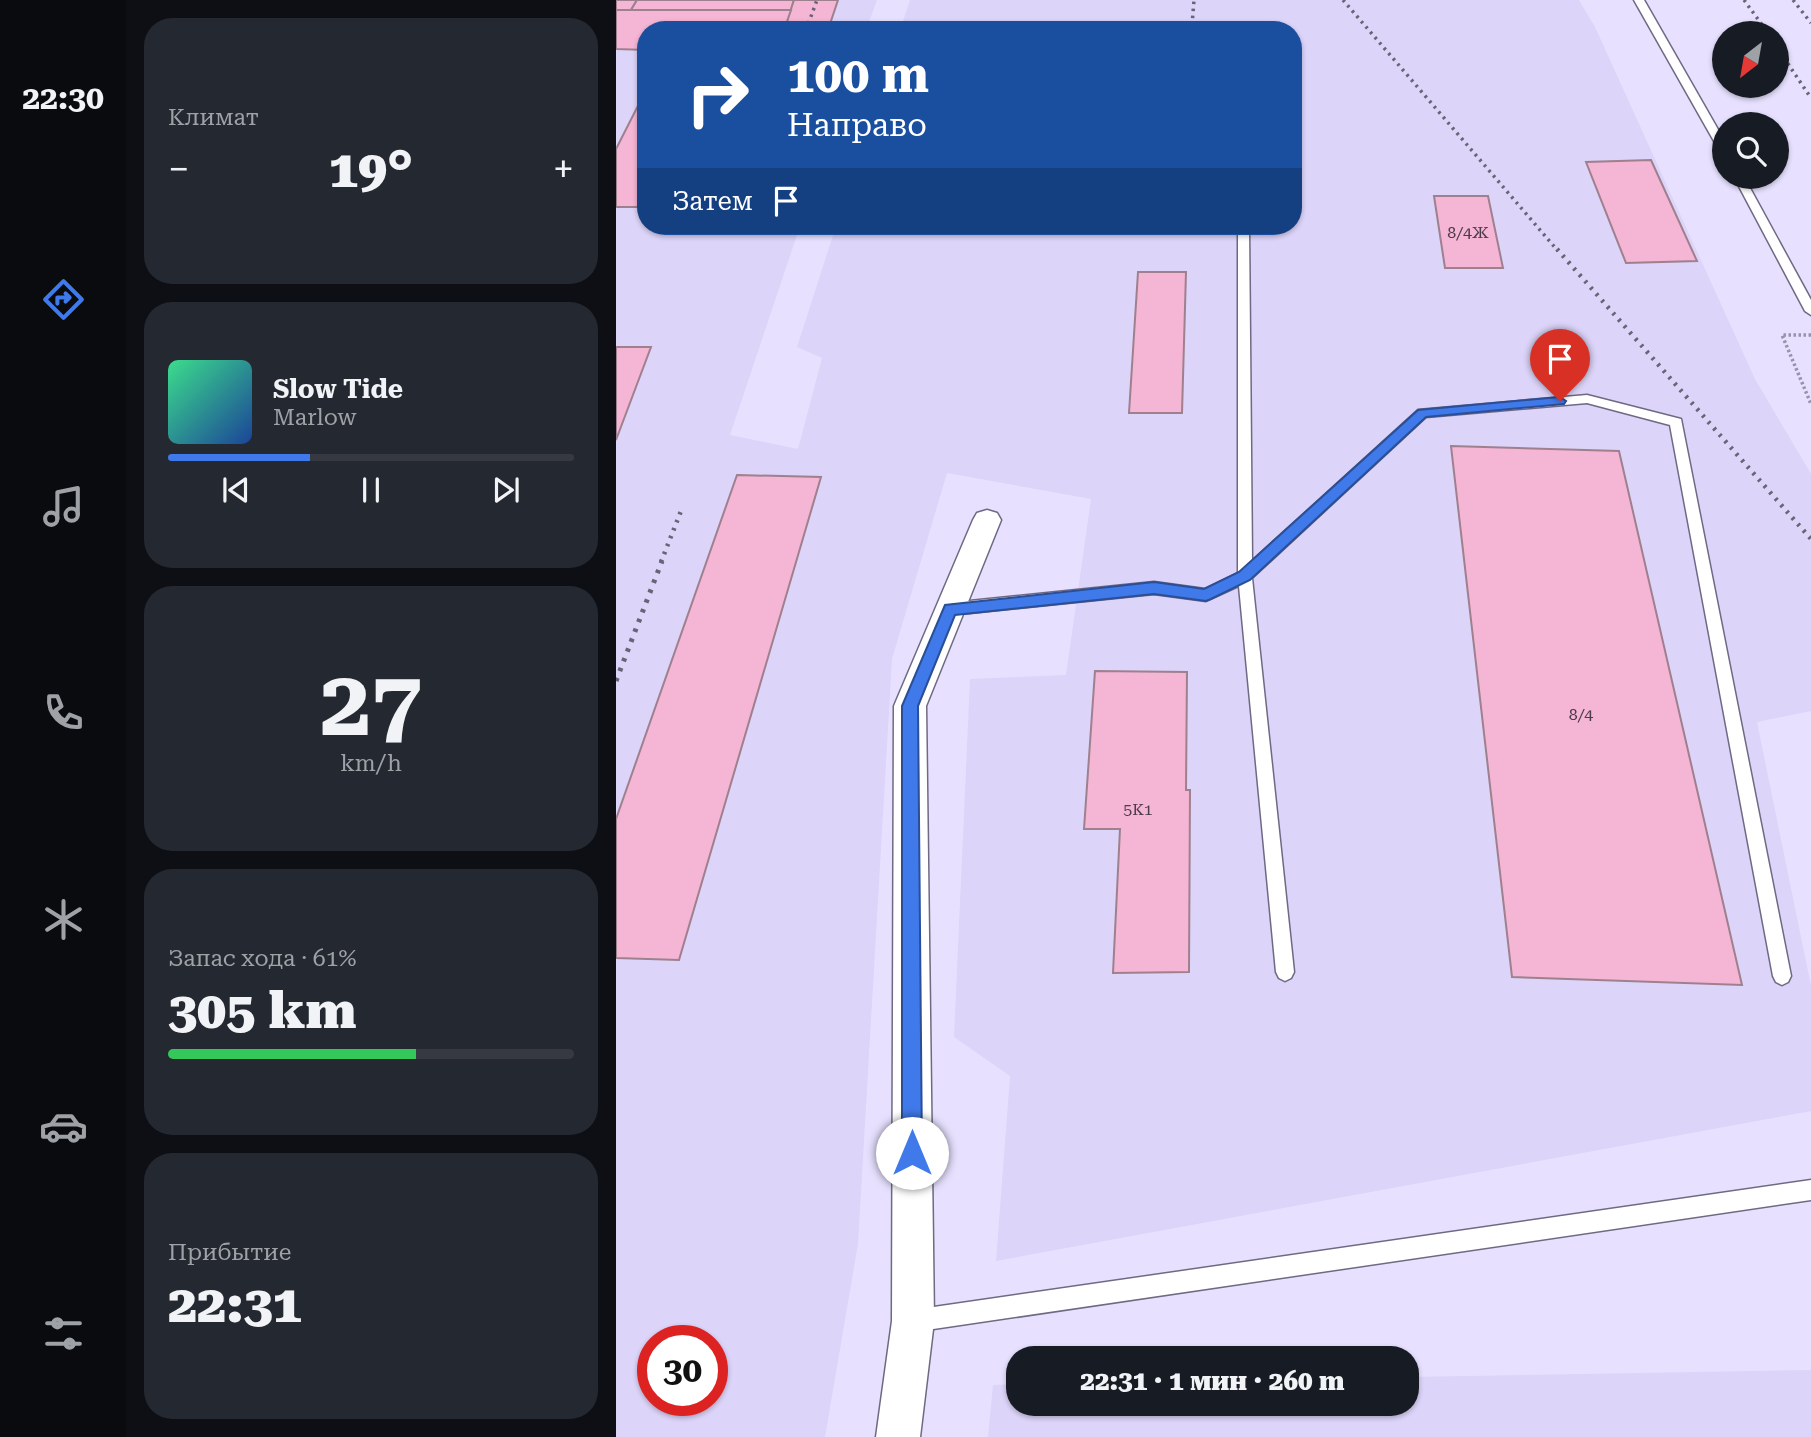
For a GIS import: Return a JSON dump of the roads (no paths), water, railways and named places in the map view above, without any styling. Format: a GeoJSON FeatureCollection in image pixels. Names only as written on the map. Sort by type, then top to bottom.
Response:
{"type":"FeatureCollection","features":[{"type":"Feature","properties":{"kind":"street"},"geometry":{"type":"LineString","coordinates":[[898,1437],[913,1321],[910,706],[987,520]]}},
{"type":"Feature","properties":{"kind":"lane"},"geometry":{"type":"LineString","coordinates":[[1639,0],[1712,128]]}},
{"type":"Feature","properties":{"kind":"lane"},"geometry":{"type":"LineString","coordinates":[[1745,189],[1811,311]]}},
{"type":"Feature","properties":{"kind":"lane"},"geometry":{"type":"LineString","coordinates":[[1243,235],[1245,576],[1285,971]]}},
{"type":"Feature","properties":{"kind":"lane"},"geometry":{"type":"LineString","coordinates":[[950,609],[1154,588],[1206,595],[1245,576],[1423,413],[1587,399],[1676,422],[1782,976]]}},
{"type":"Feature","properties":{"kind":"lane"},"geometry":{"type":"LineString","coordinates":[[913,1321],[1811,1190]]}},
{"type":"Feature","properties":{"kind":"railway"},"geometry":{"type":"LineString","coordinates":[[809,21],[817,0]]}},
{"type":"Feature","properties":{"kind":"railway"},"geometry":{"type":"LineString","coordinates":[[1192,21],[1194,0]]}},
{"type":"Feature","properties":{"kind":"railway"},"geometry":{"type":"LineString","coordinates":[[1343,0],[1558,251]]}},
{"type":"Feature","properties":{"kind":"railway"},"geometry":{"type":"LineString","coordinates":[[1744,0],[1759,21]]}},
{"type":"Feature","properties":{"kind":"railway"},"geometry":{"type":"LineString","coordinates":[[1793,0],[1811,23]]}},
{"type":"Feature","properties":{"kind":"railway"},"geometry":{"type":"LineString","coordinates":[[1789,65],[1811,98]]}},
{"type":"Feature","properties":{"kind":"railway"},"geometry":{"type":"LineString","coordinates":[[1557,249],[1811,539]]}},
{"type":"Feature","properties":{"kind":"railway"},"geometry":{"type":"LineString","coordinates":[[661,562],[681,511]]}},
{"type":"Feature","properties":{"kind":"railway"},"geometry":{"type":"LineString","coordinates":[[616,681],[662,561]]}}]}
